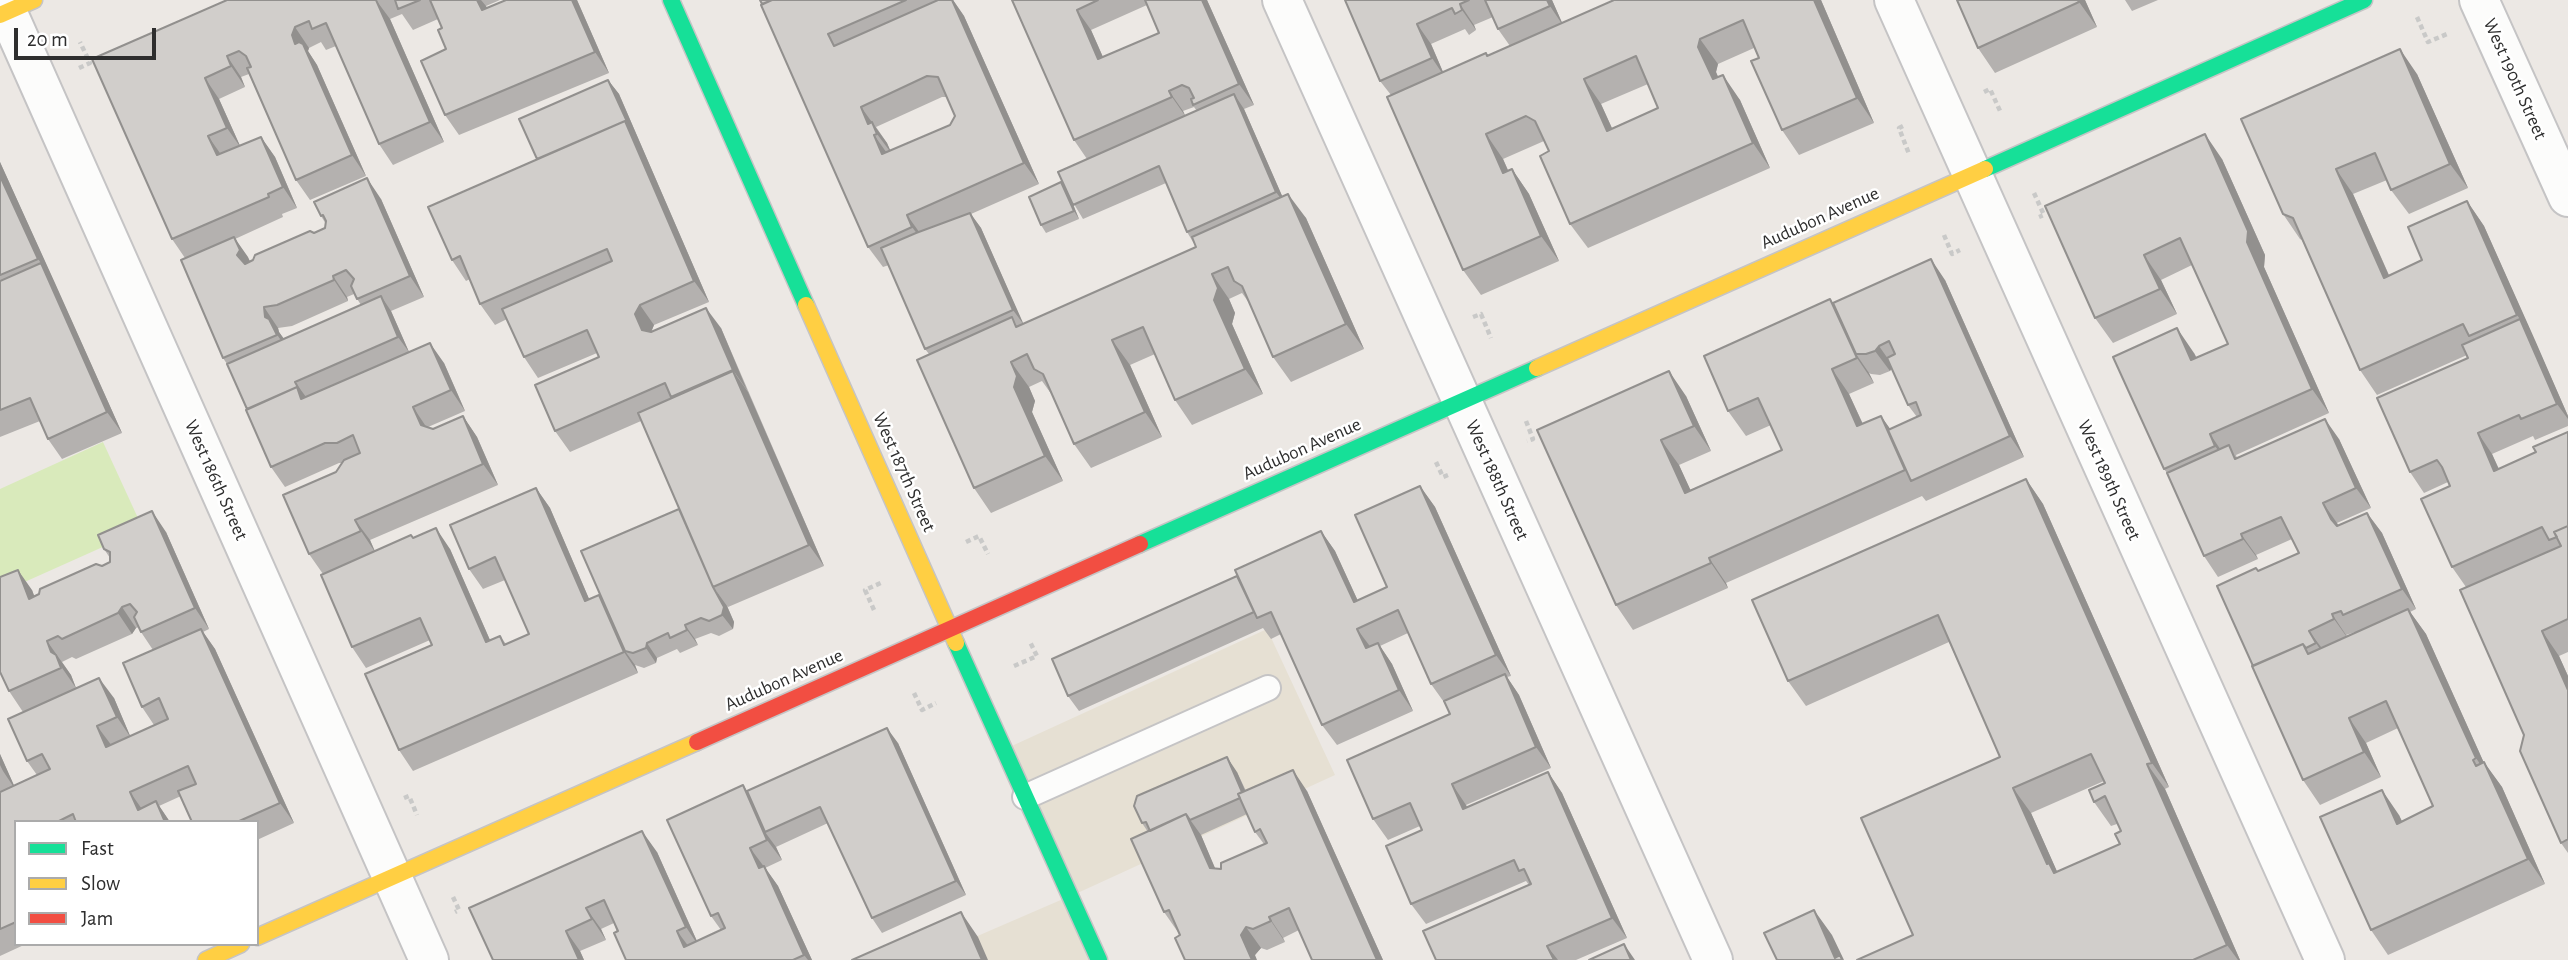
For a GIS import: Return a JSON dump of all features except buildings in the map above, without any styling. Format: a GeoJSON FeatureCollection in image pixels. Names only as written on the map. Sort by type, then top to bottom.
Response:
{"type":"FeatureCollection","features":[{"type":"Feature","properties":{"kind":"street","name":"West 187th Street"},"geometry":{"type":"LineString","coordinates":[[671,0],[1099,960]]}},
{"type":"Feature","properties":{"kind":"street","name":"West 188th Street"},"geometry":{"type":"LineString","coordinates":[[1282,0],[1713,960]]}},
{"type":"Feature","properties":{"kind":"street","name":"West 189th Street"},"geometry":{"type":"LineString","coordinates":[[1894,0],[2325,960]]}},
{"type":"Feature","properties":{"kind":"street","name":"Audubon Avenue"},"geometry":{"type":"LineString","coordinates":[[259,936],[2364,0]]}},
{"type":"Feature","properties":{"kind":"street","name":"West 190th Street"},"geometry":{"type":"LineString","coordinates":[[2479,0],[2568,197]]}},
{"type":"Feature","properties":{"kind":"street","name":"West 186th Street"},"geometry":{"type":"LineString","coordinates":[[11,7],[429,960]]}},
{"type":"Feature","properties":{"kind":"street"},"geometry":{"type":"LineString","coordinates":[[205,960],[236,946]]}},
{"type":"Feature","properties":{"kind":"lane"},"geometry":{"type":"LineString","coordinates":[[1025,797],[1268,688]]}},
{"type":"Feature","properties":{"kind":"path"},"geometry":{"type":"LineString","coordinates":[[2417,18],[2428,42],[2452,32]]}},
{"type":"Feature","properties":{"kind":"path"},"geometry":{"type":"LineString","coordinates":[[73,71],[90,62],[80,42]]}},
{"type":"Feature","properties":{"kind":"path"},"geometry":{"type":"LineString","coordinates":[[1973,96],[1990,89],[2001,113]]}},
{"type":"Feature","properties":{"kind":"path"},"geometry":{"type":"LineString","coordinates":[[1462,322],[1481,314],[1491,338]]}},
{"type":"Feature","properties":{"kind":"path"},"geometry":{"type":"LineString","coordinates":[[966,542],[979,536],[988,554]]}},
{"type":"Feature","properties":{"kind":"path"},"geometry":{"type":"LineString","coordinates":[[874,610],[865,590],[885,580]]}},
{"type":"Feature","properties":{"kind":"path"},"geometry":{"type":"LineString","coordinates":[[1014,666],[1037,656],[1026,635]]}},
{"type":"Feature","properties":{"kind":"path"},"geometry":{"type":"LineString","coordinates":[[914,692],[922,710],[936,703]]}},
{"type":"Feature","properties":{"kind":"shaded area"},"geometry":{"type":"Polygon","coordinates":[[[1267,629],[1335,775],[1071,896],[1099,960],[922,960],[1070,896],[1003,750],[1267,629]]]}},
{"type":"Feature","properties":{"kind":"green space"},"geometry":{"type":"Polygon","coordinates":[[[103,442],[143,529],[0,593],[0,489],[103,442]]]}},
{"type":"Feature","properties":{"kind":"traffic: fast"},"geometry":{"type":"LineString","coordinates":[[671,0],[806,305]]}},
{"type":"Feature","properties":{"kind":"traffic: fast"},"geometry":{"type":"LineString","coordinates":[[1985,169],[2364,0]]}},
{"type":"Feature","properties":{"kind":"traffic: fast"},"geometry":{"type":"LineString","coordinates":[[1140,544],[1537,368]]}},
{"type":"Feature","properties":{"kind":"traffic: fast"},"geometry":{"type":"LineString","coordinates":[[956,643],[1099,960]]}},
{"type":"Feature","properties":{"kind":"traffic: slow"},"geometry":{"type":"LineString","coordinates":[[0,15],[34,0]]}},
{"type":"Feature","properties":{"kind":"traffic: slow"},"geometry":{"type":"LineString","coordinates":[[1537,368],[1985,169]]}},
{"type":"Feature","properties":{"kind":"traffic: slow"},"geometry":{"type":"LineString","coordinates":[[806,305],[956,643]]}},
{"type":"Feature","properties":{"kind":"traffic: slow"},"geometry":{"type":"LineString","coordinates":[[259,936],[697,742]]}},
{"type":"Feature","properties":{"kind":"traffic: slow"},"geometry":{"type":"LineString","coordinates":[[206,960],[237,946]]}},
{"type":"Feature","properties":{"kind":"traffic: jam"},"geometry":{"type":"LineString","coordinates":[[697,742],[1140,544]]}}]}
